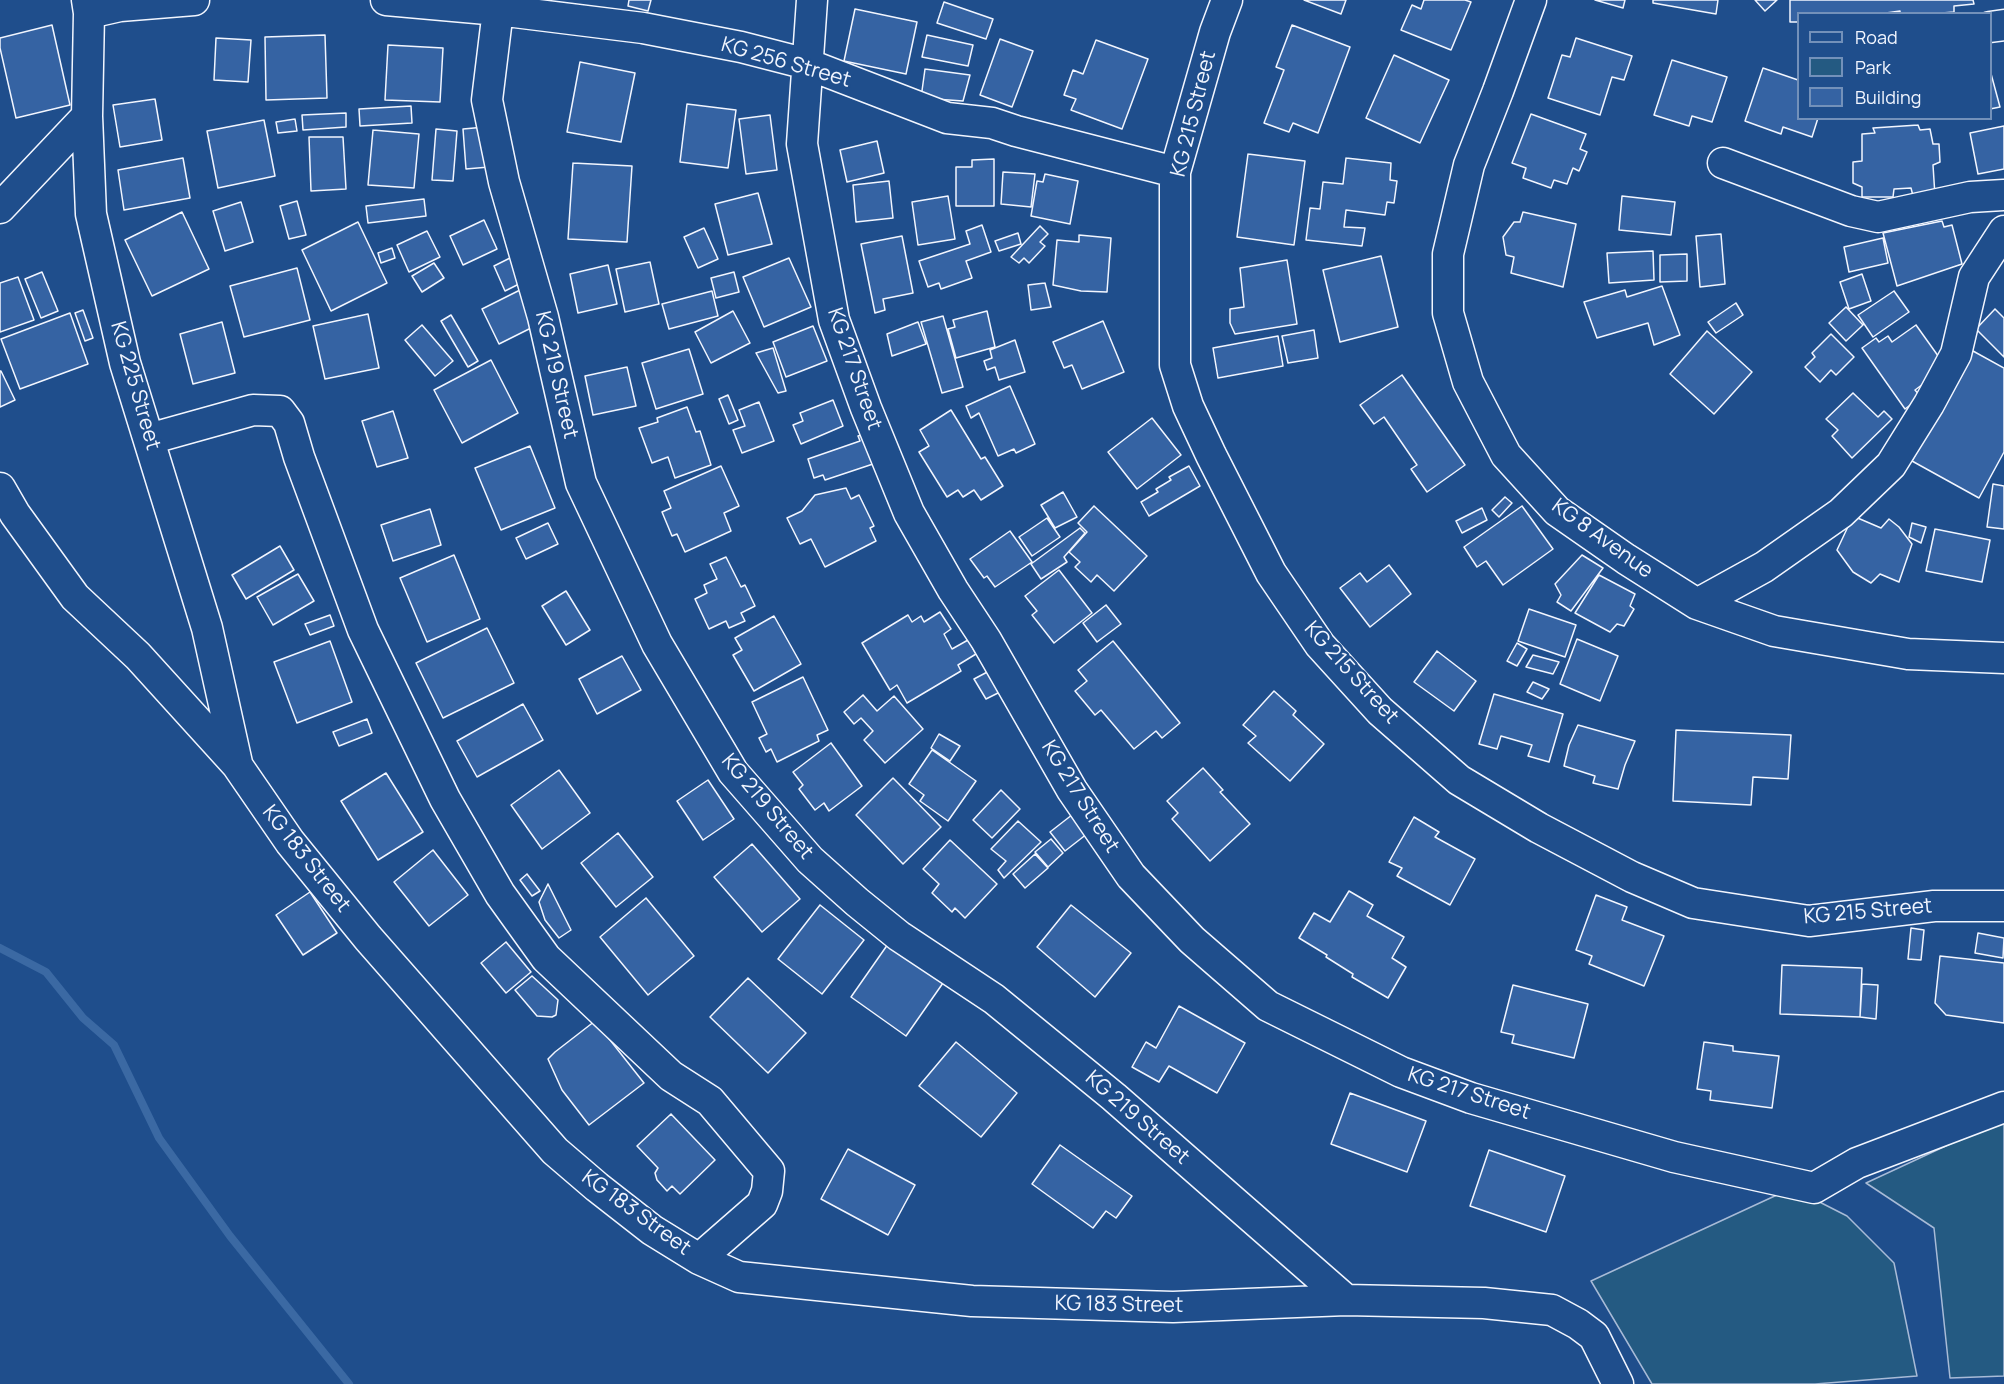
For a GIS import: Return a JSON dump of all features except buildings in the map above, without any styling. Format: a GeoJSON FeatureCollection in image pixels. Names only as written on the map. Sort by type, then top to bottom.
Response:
{"type":"FeatureCollection","features":[{"type":"Feature","properties":{"kind":"street"},"geometry":{"type":"LineString","coordinates":[[88,6],[195,0]]}},
{"type":"Feature","properties":{"kind":"street","name":"KG 256 Street"},"geometry":{"type":"LineString","coordinates":[[386,0],[500,5],[643,28],[741,47],[807,64],[947,118],[992,123],[1175,172]]}},
{"type":"Feature","properties":{"kind":"street","name":"KG 217 Street"},"geometry":{"type":"LineString","coordinates":[[812,0],[802,144],[834,320],[866,408],[909,513],[986,640],[1072,790],[1131,876],[1192,940],[1268,1006],[1401,1072],[1471,1098],[1674,1157],[1814,1188],[1857,1163],[2004,1107]]}},
{"type":"Feature","properties":{"kind":"street","name":"KG 215 Street"},"geometry":{"type":"LineString","coordinates":[[1227,0],[1212,42],[1175,172],[1174,365],[1188,406],[1271,573],[1320,645],[1380,711],[1460,780],[1539,828],[1621,871],[1693,903],[1809,921],[1934,906],[2004,906]]}},
{"type":"Feature","properties":{"kind":"street","name":"KG 8 Avenue"},"geometry":{"type":"LineString","coordinates":[[1531,0],[1469,165],[1448,254],[1448,313],[1468,382],[1506,455],[1557,511],[1626,559],[1697,604],[1774,632],[1908,654],[2004,658]]}},
{"type":"Feature","properties":{"kind":"street","name":"KG 219 Street"},"geometry":{"type":"LineString","coordinates":[[500,5],[487,100],[504,182],[543,317],[581,483],[657,644],[733,772],[810,861],[857,902],[899,936],[994,999],[1114,1097],[1346,1299]]}},
{"type":"Feature","properties":{"kind":"street","name":"KG 225 Street"},"geometry":{"type":"LineString","coordinates":[[88,6],[87,116],[92,214],[125,363],[207,628],[237,765]]}},
{"type":"Feature","properties":{"kind":"street"},"geometry":{"type":"LineString","coordinates":[[0,208],[87,116]]}},
{"type":"Feature","properties":{"kind":"street"},"geometry":{"type":"LineString","coordinates":[[1723,163],[1851,211],[1878,217],[1970,197],[2004,195]]}},
{"type":"Feature","properties":{"kind":"street"},"geometry":{"type":"LineString","coordinates":[[1697,604],[1764,567],[1841,513],[1891,465],[1929,404],[1956,354],[1974,277],[2004,231]]}},
{"type":"Feature","properties":{"kind":"street"},"geometry":{"type":"LineString","coordinates":[[149,439],[253,410],[280,411],[289,423],[299,457],[363,630],[445,799],[500,894],[546,958],[671,1076],[710,1101],[769,1171],[767,1191],[762,1204],[699,1259]]}},
{"type":"Feature","properties":{"kind":"street","name":"KG 183 Street"},"geometry":{"type":"LineString","coordinates":[[0,488],[15,514],[75,597],[138,656],[237,765],[290,842],[368,938],[555,1151],[652,1230],[699,1259],[739,1277],[972,1301],[1173,1307],[1346,1299],[1484,1303],[1552,1310],[1594,1336],[1618,1384]]}},
{"type":"Feature","properties":{"kind":"green space"},"geometry":{"type":"Polygon","coordinates":[[[2004,1119],[2004,1376],[1950,1378],[1934,1228],[1866,1183],[2004,1119]]]}},
{"type":"Feature","properties":{"kind":"green space"},"geometry":{"type":"Polygon","coordinates":[[[1792,1188],[1847,1216],[1894,1263],[1917,1376],[1815,1384],[1652,1384],[1591,1281],[1792,1188]]]}},
{"type":"Feature","properties":{"kind":"waterway"},"geometry":{"type":"LineString","coordinates":[[0,948],[46,972],[83,1018],[114,1045],[159,1138],[230,1236],[349,1384]]}}]}
